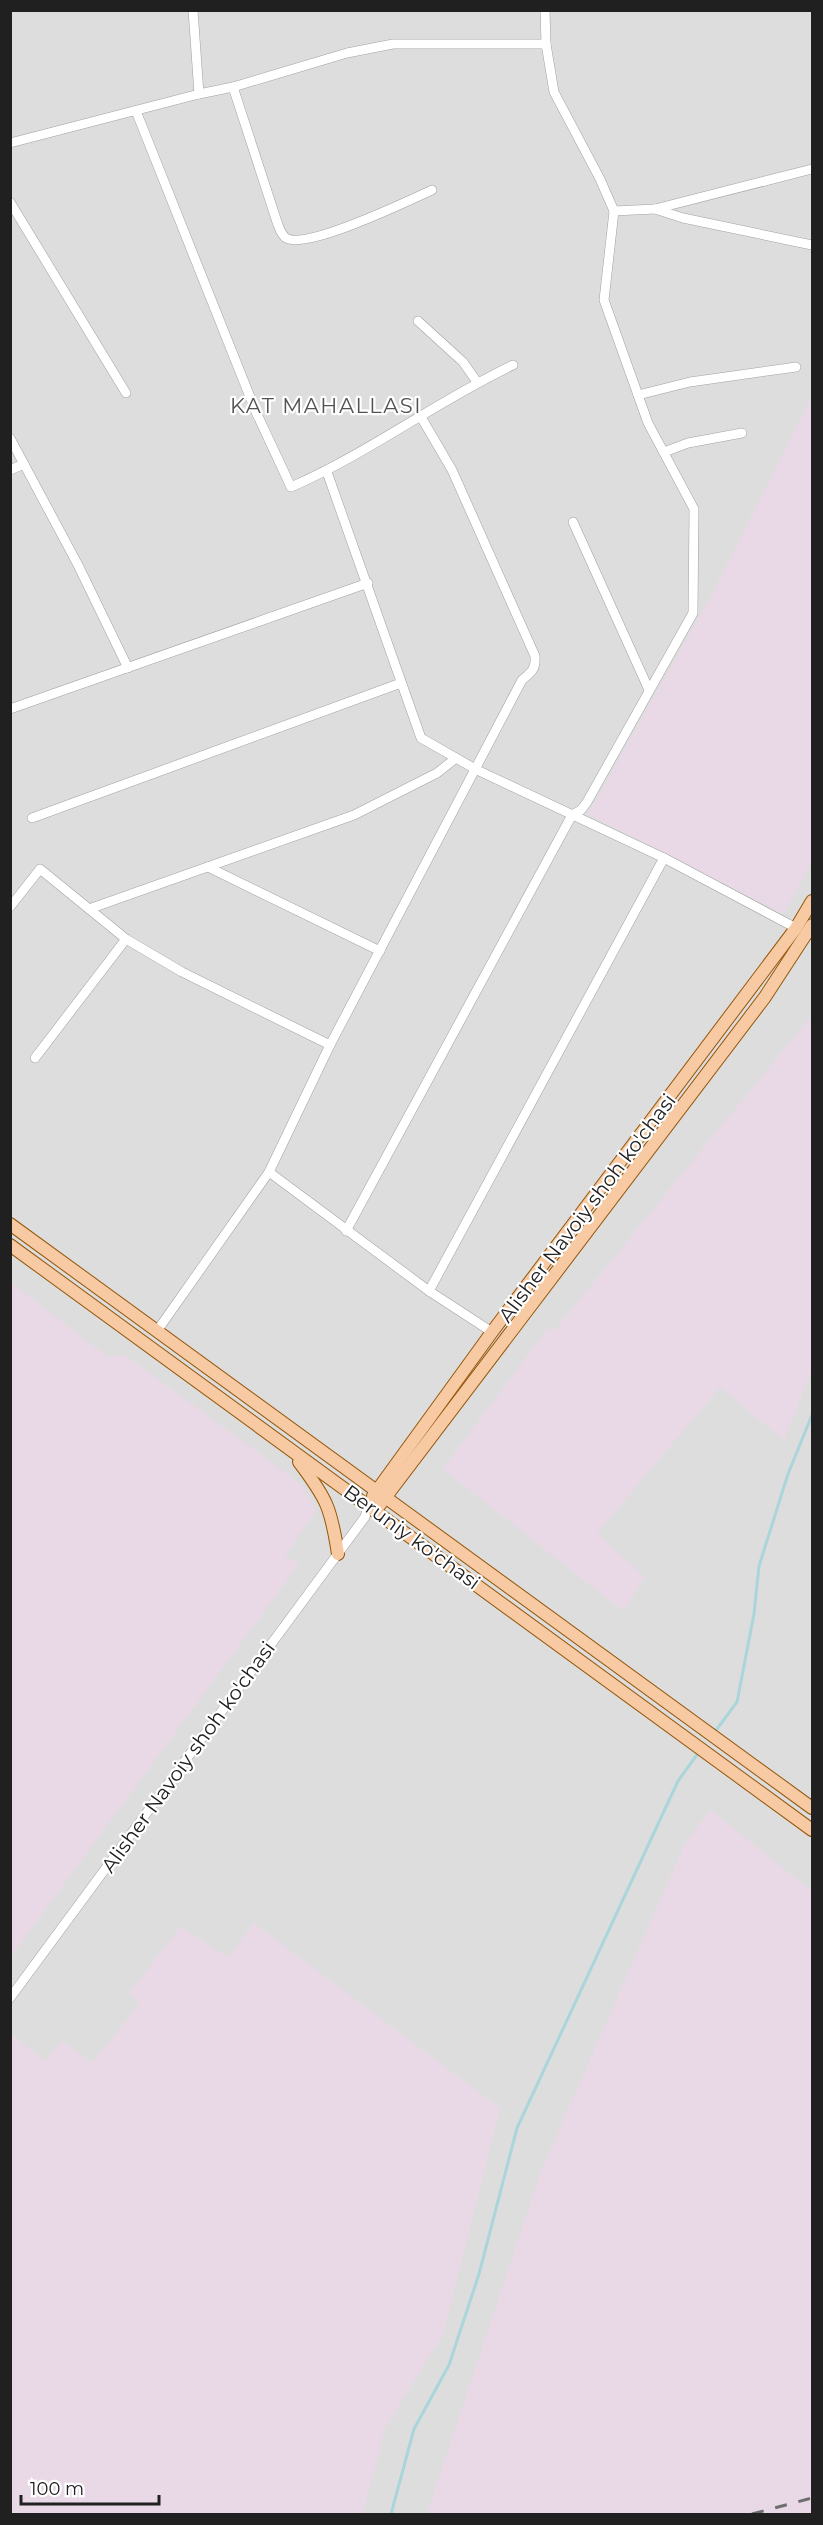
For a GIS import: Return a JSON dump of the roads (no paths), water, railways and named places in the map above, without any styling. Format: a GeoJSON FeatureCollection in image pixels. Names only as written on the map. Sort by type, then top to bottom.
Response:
{"type":"FeatureCollection","features":[{"type":"Feature","properties":{"kind":"main road","name":"Alisher Navoiy shoh ko'chasi"},"geometry":{"type":"LineString","coordinates":[[382,1494],[492,1332],[796,928],[813,901]]}},
{"type":"Feature","properties":{"kind":"main road","name":"Alisher Navoiy shoh ko'chasi"},"geometry":{"type":"LineString","coordinates":[[369,1511],[765,997],[813,925]]}},
{"type":"Feature","properties":{"kind":"main road","name":"Beruniy ko'chasi"},"geometry":{"type":"LineString","coordinates":[[10,1224],[813,1808]]}},
{"type":"Feature","properties":{"kind":"main road","name":"Beruniy ko'chasi"},"geometry":{"type":"LineString","coordinates":[[10,1245],[369,1511],[661,1718],[812,1829]]}},
{"type":"Feature","properties":{"kind":"main road"},"geometry":{"type":"LineString","coordinates":[[291,1451],[320,1489],[328,1505],[338,1554]]}},
{"type":"Feature","properties":{"kind":"street"},"geometry":{"type":"LineString","coordinates":[[193,10],[199,94]]}},
{"type":"Feature","properties":{"kind":"street"},"geometry":{"type":"LineString","coordinates":[[346,1231],[572,815],[581,810],[587,802],[693,613],[694,509],[648,423],[604,300],[614,211],[600,179],[554,92],[546,44],[545,10]]}},
{"type":"Feature","properties":{"kind":"street"},"geometry":{"type":"LineString","coordinates":[[10,143],[233,87],[347,53],[393,44],[546,44]]}},
{"type":"Feature","properties":{"kind":"street"},"geometry":{"type":"LineString","coordinates":[[233,87],[277,222],[282,234],[288,239],[300,241],[349,226],[432,190]]}},
{"type":"Feature","properties":{"kind":"street"},"geometry":{"type":"LineString","coordinates":[[136,111],[256,412],[291,487],[327,471],[477,382],[513,365]]}},
{"type":"Feature","properties":{"kind":"street"},"geometry":{"type":"LineString","coordinates":[[614,211],[654,209],[813,169]]}},
{"type":"Feature","properties":{"kind":"street"},"geometry":{"type":"LineString","coordinates":[[10,202],[126,393]]}},
{"type":"Feature","properties":{"kind":"street"},"geometry":{"type":"LineString","coordinates":[[654,209],[682,218],[813,244]]}},
{"type":"Feature","properties":{"kind":"street"},"geometry":{"type":"LineString","coordinates":[[418,321],[463,362],[477,382]]}},
{"type":"Feature","properties":{"kind":"street"},"geometry":{"type":"LineString","coordinates":[[638,395],[690,382],[796,367]]}},
{"type":"Feature","properties":{"kind":"street"},"geometry":{"type":"LineString","coordinates":[[157,1331],[269,1172],[330,1045],[477,770],[522,680],[534,670],[535,656],[452,470],[421,417]]}},
{"type":"Feature","properties":{"kind":"street"},"geometry":{"type":"LineString","coordinates":[[664,452],[688,443],[742,433]]}},
{"type":"Feature","properties":{"kind":"street"},"geometry":{"type":"LineString","coordinates":[[10,438],[128,668]]}},
{"type":"Feature","properties":{"kind":"street"},"geometry":{"type":"LineString","coordinates":[[10,470],[24,464]]}},
{"type":"Feature","properties":{"kind":"street"},"geometry":{"type":"LineString","coordinates":[[327,471],[421,738],[477,770],[664,858],[796,928]]}},
{"type":"Feature","properties":{"kind":"street"},"geometry":{"type":"LineString","coordinates":[[573,522],[650,690]]}},
{"type":"Feature","properties":{"kind":"street"},"geometry":{"type":"LineString","coordinates":[[10,709],[368,583]]}},
{"type":"Feature","properties":{"kind":"street"},"geometry":{"type":"LineString","coordinates":[[32,818],[401,683]]}},
{"type":"Feature","properties":{"kind":"street"},"geometry":{"type":"LineString","coordinates":[[89,909],[354,815],[437,773],[456,758]]}},
{"type":"Feature","properties":{"kind":"street"},"geometry":{"type":"LineString","coordinates":[[429,1291],[664,858]]}},
{"type":"Feature","properties":{"kind":"street"},"geometry":{"type":"LineString","coordinates":[[208,867],[380,951]]}},
{"type":"Feature","properties":{"kind":"street"},"geometry":{"type":"LineString","coordinates":[[10,907],[40,869],[126,939],[182,972],[330,1045]]}},
{"type":"Feature","properties":{"kind":"street"},"geometry":{"type":"LineString","coordinates":[[35,1058],[126,939]]}},
{"type":"Feature","properties":{"kind":"street"},"geometry":{"type":"LineString","coordinates":[[269,1172],[429,1291],[492,1332]]}},
{"type":"Feature","properties":{"kind":"street","name":"Alisher Navoiy shoh ko'chasi"},"geometry":{"type":"LineString","coordinates":[[10,1998],[369,1511]]}},
{"type":"Feature","properties":{"kind":"waterway"},"geometry":{"type":"LineString","coordinates":[[714,1733],[737,1702],[754,1614],[759,1566],[788,1474],[812,1415]]}},
{"type":"Feature","properties":{"kind":"waterway"},"geometry":{"type":"LineString","coordinates":[[391,2514],[414,2429],[449,2365],[479,2274],[517,2128],[678,1781],[699,1752]]}},
{"type":"Feature","properties":{"kind":"railway"},"geometry":{"type":"LineString","coordinates":[[752,2514],[812,2498]]}},
{"type":"Feature","properties":{"kind":"district","name":"KAT MAHALLASI"},"geometry":{"type":"Point","coordinates":[326,405]}}]}
